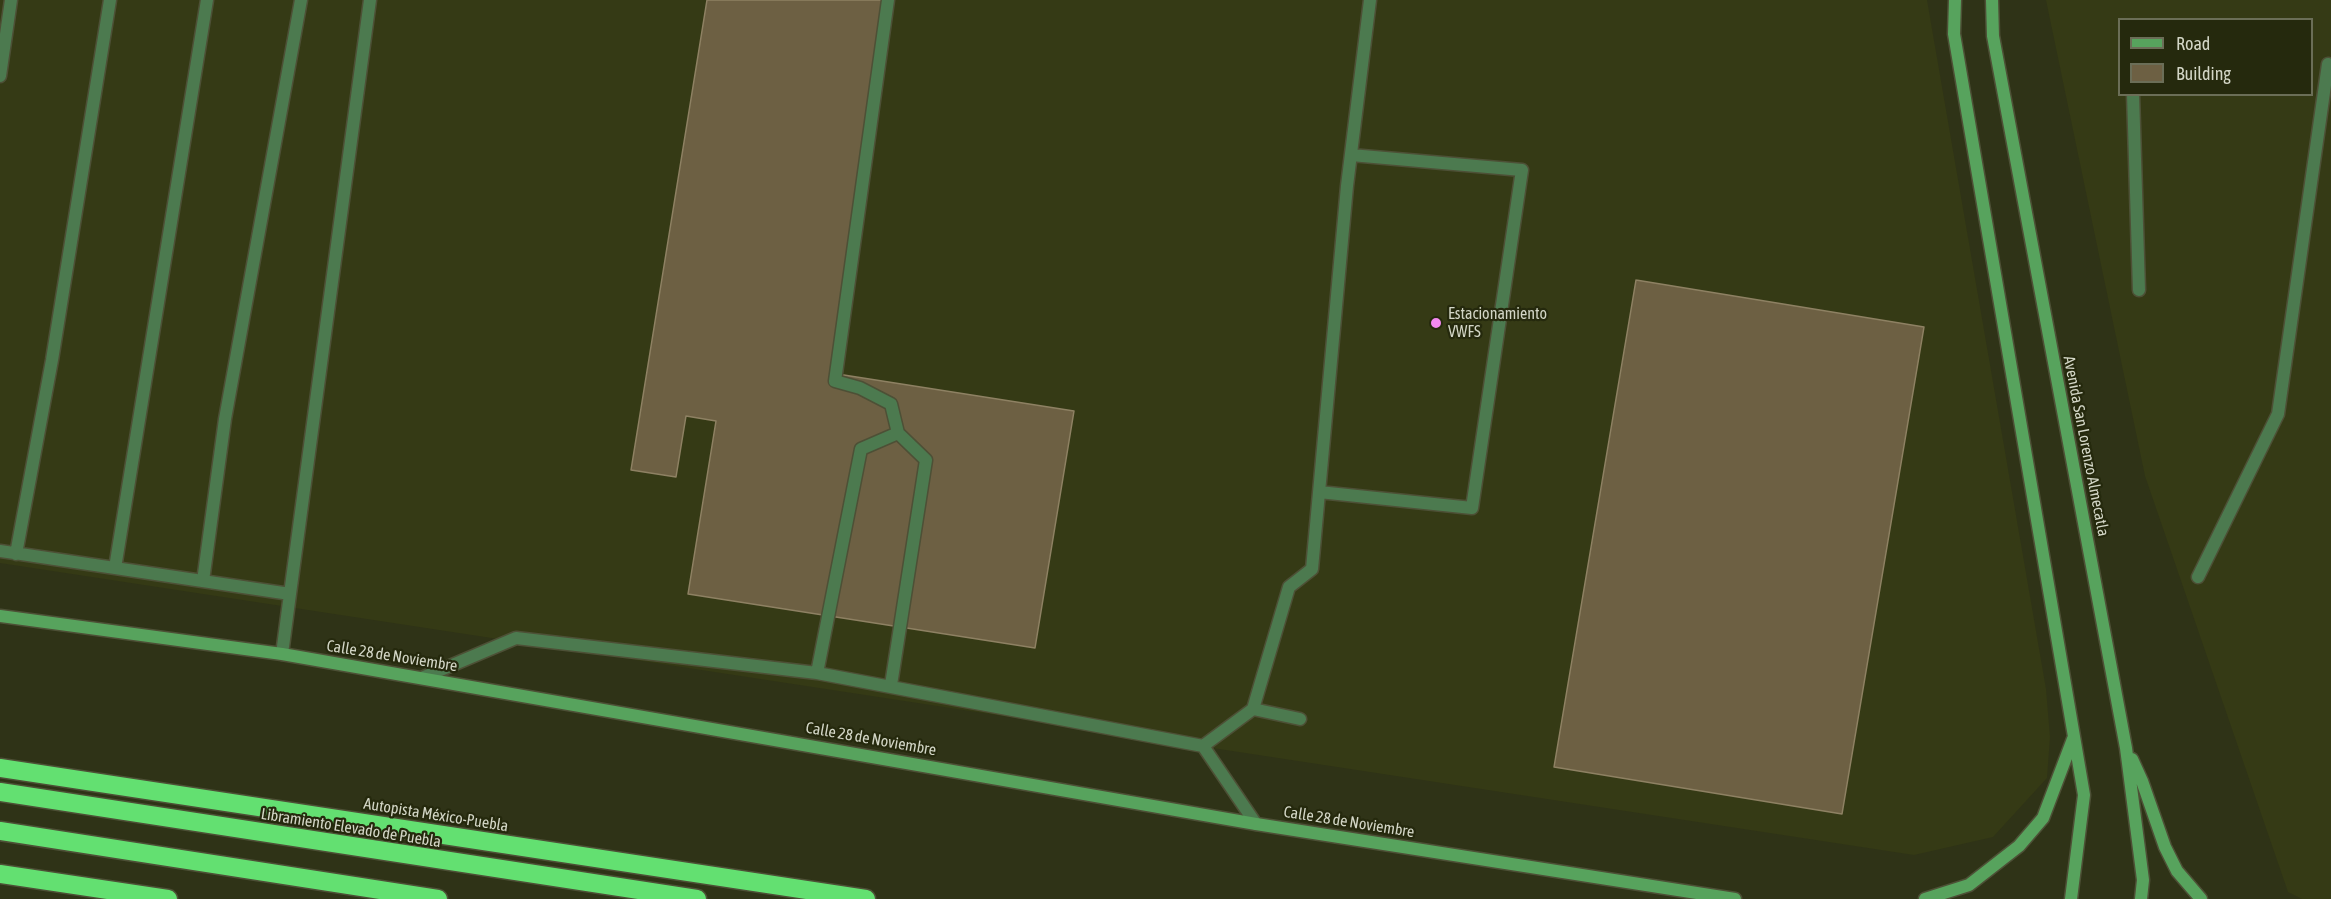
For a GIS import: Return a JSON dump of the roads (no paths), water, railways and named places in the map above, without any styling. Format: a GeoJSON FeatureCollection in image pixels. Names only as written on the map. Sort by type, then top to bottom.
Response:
{"type":"FeatureCollection","features":[{"type":"Feature","properties":{"kind":"highway","name":"Autopista México-Puebla"},"geometry":{"type":"LineString","coordinates":[[0,768],[866,899]]}},
{"type":"Feature","properties":{"kind":"highway","name":"Libramiento Elevado de Puebla"},"geometry":{"type":"LineString","coordinates":[[0,792],[697,899]]}},
{"type":"Feature","properties":{"kind":"highway"},"geometry":{"type":"LineString","coordinates":[[0,831],[438,899]]}},
{"type":"Feature","properties":{"kind":"highway"},"geometry":{"type":"LineString","coordinates":[[0,874],[168,899]]}},
{"type":"Feature","properties":{"kind":"main road"},"geometry":{"type":"LineString","coordinates":[[1955,0],[1954,34],[2084,795],[2071,899]]}},
{"type":"Feature","properties":{"kind":"main road","name":"Avenida San Lorenzo Almecatla"},"geometry":{"type":"LineString","coordinates":[[1992,0],[1993,36],[2126,748],[2143,880],[2141,899]]}},
{"type":"Feature","properties":{"kind":"main road","name":"Calle 28 de Noviembre"},"geometry":{"type":"LineString","coordinates":[[0,616],[282,654],[424,677],[1256,824],[1735,899]]}},
{"type":"Feature","properties":{"kind":"main road"},"geometry":{"type":"LineString","coordinates":[[1925,899],[1969,885],[2019,846],[2043,818],[2074,737]]}},
{"type":"Feature","properties":{"kind":"main road"},"geometry":{"type":"LineString","coordinates":[[2126,748],[2142,781],[2165,847],[2178,871],[2201,899]]}},
{"type":"Feature","properties":{"kind":"lane"},"geometry":{"type":"LineString","coordinates":[[0,76],[11,0]]}},
{"type":"Feature","properties":{"kind":"lane"},"geometry":{"type":"LineString","coordinates":[[16,554],[52,360],[110,0]]}},
{"type":"Feature","properties":{"kind":"lane"},"geometry":{"type":"LineString","coordinates":[[116,568],[207,0]]}},
{"type":"Feature","properties":{"kind":"lane"},"geometry":{"type":"LineString","coordinates":[[203,581],[225,419],[301,0]]}},
{"type":"Feature","properties":{"kind":"lane"},"geometry":{"type":"LineString","coordinates":[[282,654],[370,0]]}},
{"type":"Feature","properties":{"kind":"lane"},"geometry":{"type":"LineString","coordinates":[[888,0],[835,381],[860,388],[891,405],[898,433],[926,460],[891,685]]}},
{"type":"Feature","properties":{"kind":"lane"},"geometry":{"type":"LineString","coordinates":[[1203,746],[1253,710],[1289,587],[1312,568],[1351,154],[1370,0]]}},
{"type":"Feature","properties":{"kind":"lane"},"geometry":{"type":"LineString","coordinates":[[2198,577],[2278,414],[2328,64]]}},
{"type":"Feature","properties":{"kind":"lane"},"geometry":{"type":"LineString","coordinates":[[2133,96],[2139,290]]}},
{"type":"Feature","properties":{"kind":"lane"},"geometry":{"type":"LineString","coordinates":[[1319,492],[1472,508],[1522,170],[1351,154]]}},
{"type":"Feature","properties":{"kind":"lane"},"geometry":{"type":"LineString","coordinates":[[817,673],[861,449],[898,433]]}},
{"type":"Feature","properties":{"kind":"lane"},"geometry":{"type":"LineString","coordinates":[[0,551],[290,594]]}},
{"type":"Feature","properties":{"kind":"lane"},"geometry":{"type":"LineString","coordinates":[[424,677],[516,638],[817,673],[891,685],[1203,746],[1256,824]]}},
{"type":"Feature","properties":{"kind":"lane"},"geometry":{"type":"LineString","coordinates":[[1253,710],[1300,719]]}},
{"type":"Feature","properties":{"kind":"place","name":"Estacionamiento VWFS"},"geometry":{"type":"Point","coordinates":[1436,323]}}]}
